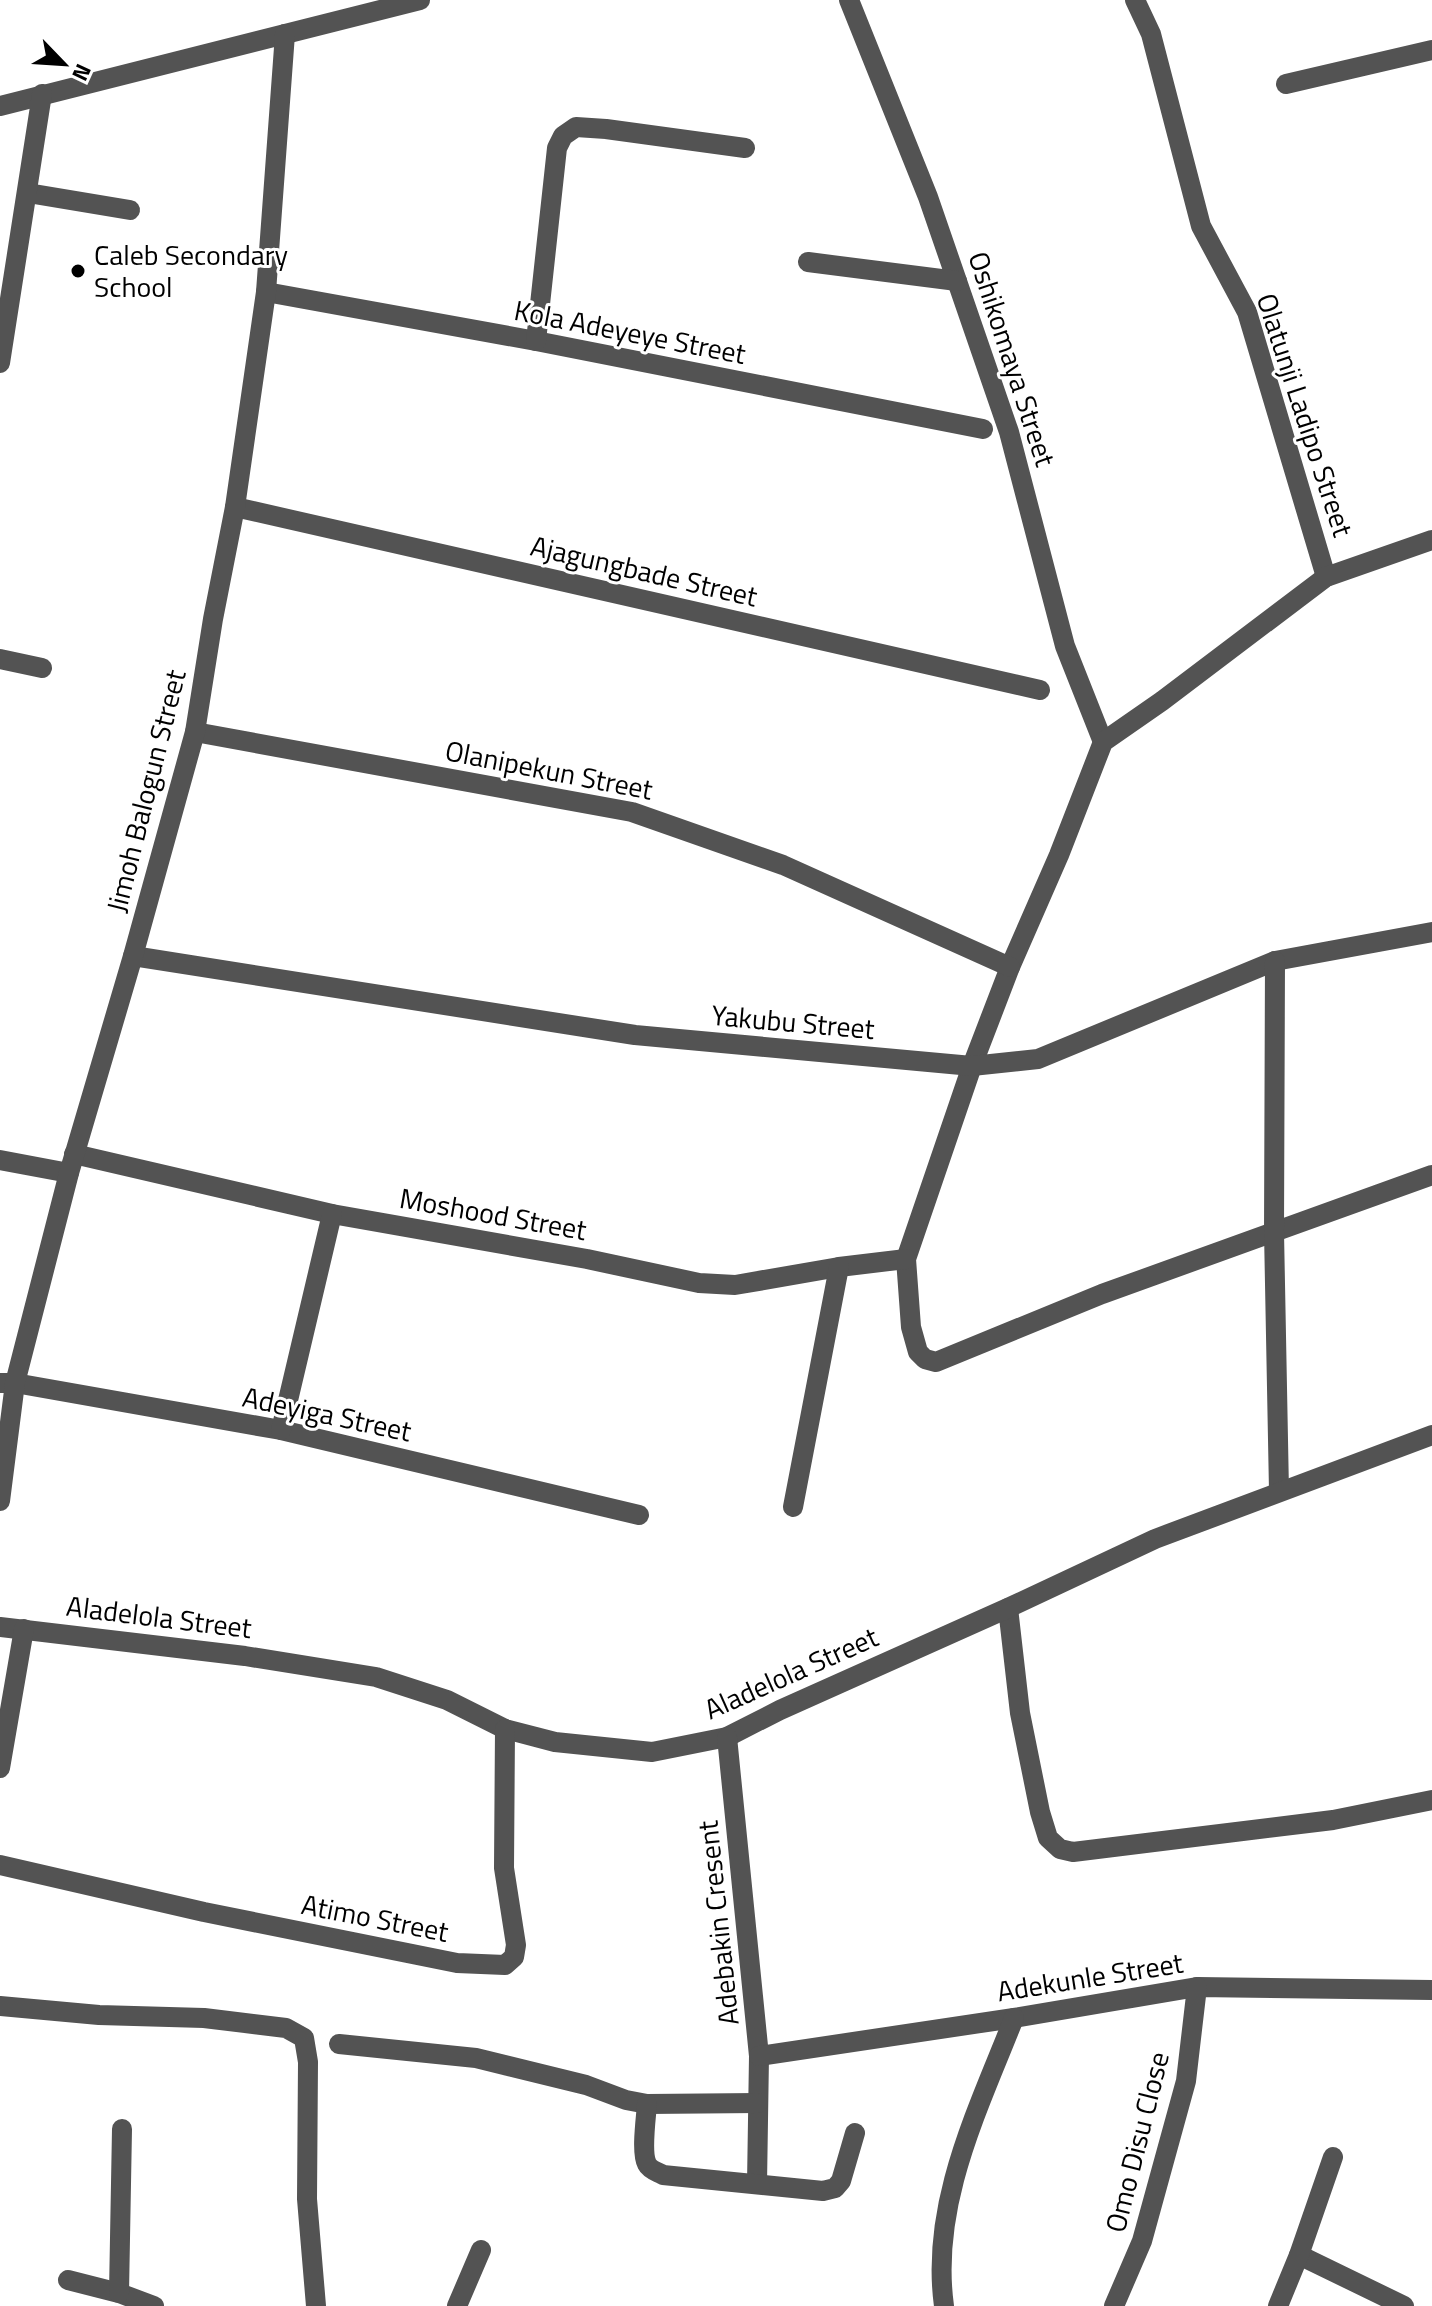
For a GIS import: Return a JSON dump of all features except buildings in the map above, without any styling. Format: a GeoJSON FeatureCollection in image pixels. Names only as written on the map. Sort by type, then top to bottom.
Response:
{"type":"FeatureCollection","features":[{"type":"Feature","properties":{"kind":"street"},"geometry":{"type":"LineString","coordinates":[[0,106],[420,0]]}},
{"type":"Feature","properties":{"kind":"street","name":"Oshikomaya Street"},"geometry":{"type":"LineString","coordinates":[[849,0],[928,197],[1009,432],[1065,646],[1103,742]]}},
{"type":"Feature","properties":{"kind":"street","name":"Olatunji Ladipo Street"},"geometry":{"type":"LineString","coordinates":[[1135,0],[1151,34],[1201,226],[1247,312],[1326,577]]}},
{"type":"Feature","properties":{"kind":"street","name":"Jimoh Balogun Street"},"geometry":{"type":"LineString","coordinates":[[0,1501],[8,1383],[195,732],[235,507],[266,292],[285,34]]}},
{"type":"Feature","properties":{"kind":"street"},"geometry":{"type":"LineString","coordinates":[[1286,84],[1432,50]]}},
{"type":"Feature","properties":{"kind":"street"},"geometry":{"type":"LineString","coordinates":[[0,363],[42,94]]}},
{"type":"Feature","properties":{"kind":"street"},"geometry":{"type":"LineString","coordinates":[[536,341],[557,148],[563,136],[576,127],[745,148]]}},
{"type":"Feature","properties":{"kind":"street"},"geometry":{"type":"LineString","coordinates":[[28,193],[130,210]]}},
{"type":"Feature","properties":{"kind":"street"},"geometry":{"type":"LineString","coordinates":[[808,262],[957,281]]}},
{"type":"Feature","properties":{"kind":"street","name":"Kola Adeyeye Street"},"geometry":{"type":"LineString","coordinates":[[266,292],[536,341],[983,429]]}},
{"type":"Feature","properties":{"kind":"street","name":"Ajagungbade Street"},"geometry":{"type":"LineString","coordinates":[[235,507],[1040,690]]}},
{"type":"Feature","properties":{"kind":"street"},"geometry":{"type":"LineString","coordinates":[[1432,540],[1326,577],[1103,742],[972,1066],[906,1259],[911,1327],[918,1352],[925,1359],[936,1362],[1102,1294],[1432,1175]]}},
{"type":"Feature","properties":{"kind":"street"},"geometry":{"type":"LineString","coordinates":[[0,659],[42,668]]}},
{"type":"Feature","properties":{"kind":"street","name":"Olanipekun Street"},"geometry":{"type":"LineString","coordinates":[[195,732],[632,812],[783,865],[1010,967]]}},
{"type":"Feature","properties":{"kind":"street","name":"Yakubu Street"},"geometry":{"type":"LineString","coordinates":[[133,956],[635,1035],[972,1066],[1038,1059],[1275,961],[1432,932]]}},
{"type":"Feature","properties":{"kind":"street"},"geometry":{"type":"LineString","coordinates":[[1275,961],[1274,1232],[1279,1491]]}},
{"type":"Feature","properties":{"kind":"street","name":"Moshood Street"},"geometry":{"type":"LineString","coordinates":[[0,1160],[71,1163],[699,1283],[735,1285],[906,1259]]}},
{"type":"Feature","properties":{"kind":"street"},"geometry":{"type":"LineString","coordinates":[[281,1430],[332,1214]]}},
{"type":"Feature","properties":{"kind":"street"},"geometry":{"type":"LineString","coordinates":[[793,1507],[839,1267]]}},
{"type":"Feature","properties":{"kind":"street","name":"Adeyiga Street"},"geometry":{"type":"LineString","coordinates":[[8,1383],[281,1430],[639,1515]]}},
{"type":"Feature","properties":{"kind":"street","name":"Aladelola Street"},"geometry":{"type":"LineString","coordinates":[[0,1627],[245,1656],[376,1677],[447,1700],[505,1729],[555,1742],[652,1752],[727,1737],[1155,1539],[1432,1435]]}},
{"type":"Feature","properties":{"kind":"street"},"geometry":{"type":"LineString","coordinates":[[1008,1608],[1020,1713],[1040,1812],[1048,1838],[1060,1849],[1073,1852],[1333,1820],[1432,1800]]}},
{"type":"Feature","properties":{"kind":"street"},"geometry":{"type":"LineString","coordinates":[[0,1768],[24,1629]]}},
{"type":"Feature","properties":{"kind":"street","name":"Atimo Street"},"geometry":{"type":"LineString","coordinates":[[0,1865],[204,1912],[457,1963],[505,1965],[514,1957],[516,1945],[504,1868],[505,1729]]}},
{"type":"Feature","properties":{"kind":"street","name":"Adebakin Cresent"},"geometry":{"type":"LineString","coordinates":[[727,1737],[759,2056],[757,2184]]}},
{"type":"Feature","properties":{"kind":"street","name":"Adekunle Street"},"geometry":{"type":"LineString","coordinates":[[759,2056],[1197,1987],[1432,1990]]}},
{"type":"Feature","properties":{"kind":"street","name":"Omo Disu Close"},"geometry":{"type":"LineString","coordinates":[[1114,2306],[1142,2241],[1186,2081],[1197,1987]]}},
{"type":"Feature","properties":{"kind":"street"},"geometry":{"type":"LineString","coordinates":[[0,2006],[99,2015],[204,2018],[286,2028],[304,2038],[308,2062],[307,2199],[316,2306]]}},
{"type":"Feature","properties":{"kind":"street"},"geometry":{"type":"LineString","coordinates":[[944,2306],[942,2275],[949,2195],[963,2148],[1014,2018]]}},
{"type":"Feature","properties":{"kind":"street"},"geometry":{"type":"LineString","coordinates":[[339,2044],[476,2058],[586,2085],[626,2100],[647,2104],[758,2103]]}},
{"type":"Feature","properties":{"kind":"street"},"geometry":{"type":"LineString","coordinates":[[647,2104],[646,2164],[663,2175],[823,2191],[835,2188],[841,2181],[855,2133]]}},
{"type":"Feature","properties":{"kind":"street"},"geometry":{"type":"LineString","coordinates":[[119,2293],[122,2129]]}},
{"type":"Feature","properties":{"kind":"street"},"geometry":{"type":"LineString","coordinates":[[1278,2306],[1333,2157]]}},
{"type":"Feature","properties":{"kind":"street"},"geometry":{"type":"LineString","coordinates":[[457,2306],[481,2250]]}},
{"type":"Feature","properties":{"kind":"street"},"geometry":{"type":"LineString","coordinates":[[1299,2255],[1404,2306]]}},
{"type":"Feature","properties":{"kind":"street"},"geometry":{"type":"LineString","coordinates":[[68,2280],[154,2306]]}},
{"type":"Feature","properties":{"kind":"place","name":"Caleb Secondary School"},"geometry":{"type":"Point","coordinates":[78,271]}}]}
